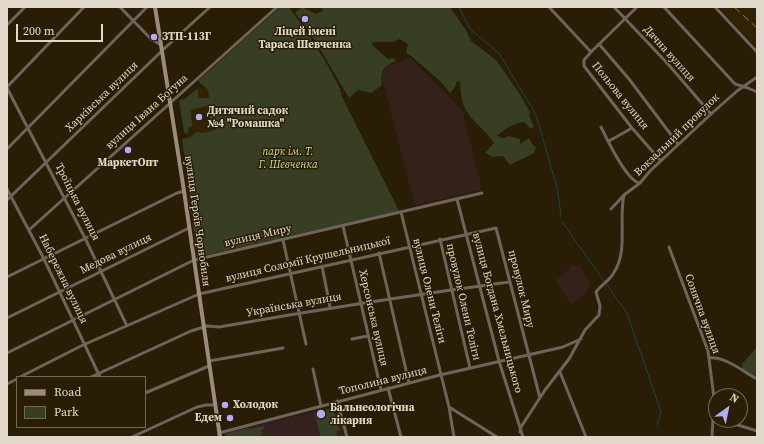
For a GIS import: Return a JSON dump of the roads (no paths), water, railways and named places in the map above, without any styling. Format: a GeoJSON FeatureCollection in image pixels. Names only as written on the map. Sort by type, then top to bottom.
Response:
{"type":"FeatureCollection","features":[{"type":"Feature","properties":{"kind":"street"},"geometry":{"type":"LineString","coordinates":[[7,25],[25,7]]}},
{"type":"Feature","properties":{"kind":"street"},"geometry":{"type":"LineString","coordinates":[[7,88],[9,83],[84,7]]}},
{"type":"Feature","properties":{"kind":"street"},"geometry":{"type":"LineString","coordinates":[[120,7],[151,39],[161,45]]}},
{"type":"Feature","properties":{"kind":"street"},"geometry":{"type":"LineString","coordinates":[[7,149],[147,7]]}},
{"type":"Feature","properties":{"kind":"street","name":"вулиця Героїв Чорнобиля"},"geometry":{"type":"LineString","coordinates":[[155,7],[184,191],[219,435]]}},
{"type":"Feature","properties":{"kind":"street","name":"Харківська вулиця"},"geometry":{"type":"LineString","coordinates":[[7,200],[210,7]]}},
{"type":"Feature","properties":{"kind":"street","name":"вулиця Івана Богуна"},"geometry":{"type":"LineString","coordinates":[[29,230],[170,102],[278,7]]}},
{"type":"Feature","properties":{"kind":"street","name":"Польова вулиця"},"geometry":{"type":"LineString","coordinates":[[549,7],[591,52],[584,60],[583,64],[632,128],[660,160]]}},
{"type":"Feature","properties":{"kind":"street","name":"Дачна вулиця"},"geometry":{"type":"LineString","coordinates":[[614,7],[668,64],[711,114]]}},
{"type":"Feature","properties":{"kind":"street"},"geometry":{"type":"LineString","coordinates":[[591,52],[637,7]]}},
{"type":"Feature","properties":{"kind":"street"},"geometry":{"type":"LineString","coordinates":[[664,7],[735,84],[757,92]]}},
{"type":"Feature","properties":{"kind":"street"},"geometry":{"type":"LineString","coordinates":[[715,7],[757,52]]}},
{"type":"Feature","properties":{"kind":"street"},"geometry":{"type":"LineString","coordinates":[[599,44],[629,79],[678,144]]}},
{"type":"Feature","properties":{"kind":"street","name":"Вокзальний провулок"},"geometry":{"type":"LineString","coordinates":[[611,208],[624,195],[640,183],[660,160],[711,114],[737,91],[744,88],[757,77]]}},
{"type":"Feature","properties":{"kind":"street","name":"Троїцька вулиця"},"geometry":{"type":"LineString","coordinates":[[7,88],[65,198],[127,326]]}},
{"type":"Feature","properties":{"kind":"street"},"geometry":{"type":"LineString","coordinates":[[601,127],[619,160],[636,183],[640,183]]}},
{"type":"Feature","properties":{"kind":"street"},"geometry":{"type":"LineString","coordinates":[[609,141],[632,128]]}},
{"type":"Feature","properties":{"kind":"street","name":"Набережна вулиця"},"geometry":{"type":"LineString","coordinates":[[7,189],[44,259],[99,375]]}},
{"type":"Feature","properties":{"kind":"street"},"geometry":{"type":"LineString","coordinates":[[7,272],[8,277],[177,193],[184,191]]}},
{"type":"Feature","properties":{"kind":"street","name":"вулиця Миру"},"geometry":{"type":"LineString","coordinates":[[7,353],[114,298],[194,260],[482,193]]}},
{"type":"Feature","properties":{"kind":"street"},"geometry":{"type":"LineString","coordinates":[[520,432],[521,427],[540,398],[560,372],[600,311],[596,292],[613,275],[619,263],[623,240],[624,195]]}},
{"type":"Feature","properties":{"kind":"street","name":"вулиця Богдана Хмельницького"},"geometry":{"type":"LineString","coordinates":[[457,199],[499,361],[520,432],[523,437]]}},
{"type":"Feature","properties":{"kind":"street","name":"вулиця Олени Теліги"},"geometry":{"type":"LineString","coordinates":[[401,212],[440,375]]}},
{"type":"Feature","properties":{"kind":"street","name":"Херсонська вулиця"},"geometry":{"type":"LineString","coordinates":[[343,226],[381,390]]}},
{"type":"Feature","properties":{"kind":"street","name":"Медова вулиця"},"geometry":{"type":"LineString","coordinates":[[7,318],[189,228]]}},
{"type":"Feature","properties":{"kind":"street","name":"вулиця Соломії Крушельницької"},"geometry":{"type":"LineString","coordinates":[[22,376],[85,345],[199,294],[467,233],[496,228]]}},
{"type":"Feature","properties":{"kind":"street","name":"провулок Миру"},"geometry":{"type":"LineString","coordinates":[[496,228],[540,398]]}},
{"type":"Feature","properties":{"kind":"street","name":"провулок Олени Теліги"},"geometry":{"type":"LineString","coordinates":[[440,239],[450,289],[470,368]]}},
{"type":"Feature","properties":{"kind":"street"},"geometry":{"type":"LineString","coordinates":[[283,240],[306,344]]}},
{"type":"Feature","properties":{"kind":"street","name":"Сонячна вулиця"},"geometry":{"type":"LineString","coordinates":[[668,247],[709,358],[713,388]]}},
{"type":"Feature","properties":{"kind":"street"},"geometry":{"type":"LineString","coordinates":[[379,253],[391,299],[409,383]]}},
{"type":"Feature","properties":{"kind":"street"},"geometry":{"type":"LineString","coordinates":[[322,266],[330,307]]}},
{"type":"Feature","properties":{"kind":"street","name":"Українська вулиця"},"geometry":{"type":"LineString","coordinates":[[99,375],[191,331],[204,327],[219,327],[330,307],[450,289],[509,282]]}},
{"type":"Feature","properties":{"kind":"street"},"geometry":{"type":"LineString","coordinates":[[352,339],[368,336]]}},
{"type":"Feature","properties":{"kind":"street"},"geometry":{"type":"LineString","coordinates":[[528,354],[563,347],[581,338]]}},
{"type":"Feature","properties":{"kind":"street"},"geometry":{"type":"LineString","coordinates":[[146,393],[209,363],[283,348]]}},
{"type":"Feature","properties":{"kind":"street","name":"Тополина вулиця"},"geometry":{"type":"LineString","coordinates":[[219,435],[338,401],[528,354]]}},
{"type":"Feature","properties":{"kind":"street"},"geometry":{"type":"LineString","coordinates":[[709,358],[714,357],[723,360],[757,379]]}},
{"type":"Feature","properties":{"kind":"street"},"geometry":{"type":"LineString","coordinates":[[313,369],[321,406]]}},
{"type":"Feature","properties":{"kind":"street"},"geometry":{"type":"LineString","coordinates":[[560,372],[586,437]]}},
{"type":"Feature","properties":{"kind":"street"},"geometry":{"type":"LineString","coordinates":[[440,375],[449,407],[454,437]]}},
{"type":"Feature","properties":{"kind":"street"},"geometry":{"type":"LineString","coordinates":[[7,384],[16,380]]}},
{"type":"Feature","properties":{"kind":"street"},"geometry":{"type":"LineString","coordinates":[[388,388],[401,437]]}},
{"type":"Feature","properties":{"kind":"street"},"geometry":{"type":"LineString","coordinates":[[338,401],[347,437]]}},
{"type":"Feature","properties":{"kind":"street"},"geometry":{"type":"LineString","coordinates":[[132,437],[197,407],[215,405]]}},
{"type":"Feature","properties":{"kind":"street"},"geometry":{"type":"LineString","coordinates":[[449,407],[497,437]]}},
{"type":"Feature","properties":{"kind":"street"},"geometry":{"type":"LineString","coordinates":[[747,428],[757,431]]}},
{"type":"Feature","properties":{"kind":"waterway"},"geometry":{"type":"LineString","coordinates":[[459,7],[470,29],[499,53],[536,115],[557,187],[561,216]]}},
{"type":"Feature","properties":{"kind":"waterway"},"geometry":{"type":"LineString","coordinates":[[562,222],[627,313],[661,412],[657,425]]}},
{"type":"Feature","properties":{"kind":"railway"},"geometry":{"type":"LineString","coordinates":[[734,7],[757,28]]}},
{"type":"Feature","properties":{"kind":"place","name":"Ліцей імені Тараса Шевченка"},"geometry":{"type":"Point","coordinates":[305,19]}},
{"type":"Feature","properties":{"kind":"place","name":"ЗТП-113Г"},"geometry":{"type":"Point","coordinates":[154,37]}},
{"type":"Feature","properties":{"kind":"place","name":"Дитячий садок №4 \"Ромашка\""},"geometry":{"type":"Point","coordinates":[199,117]}},
{"type":"Feature","properties":{"kind":"place","name":"МаркетОпт"},"geometry":{"type":"Point","coordinates":[128,150]}},
{"type":"Feature","properties":{"kind":"place","name":"Холодок"},"geometry":{"type":"Point","coordinates":[225,405]}},
{"type":"Feature","properties":{"kind":"place","name":"Бальнеологічна лікарня"},"geometry":{"type":"Point","coordinates":[321,414]}},
{"type":"Feature","properties":{"kind":"place","name":"Едем"},"geometry":{"type":"Point","coordinates":[230,418]}},
{"type":"Feature","properties":{"kind":"park label","name":"парк ім. Т. Г. Шевченка"},"geometry":{"type":"Point","coordinates":[288,158]}}]}
